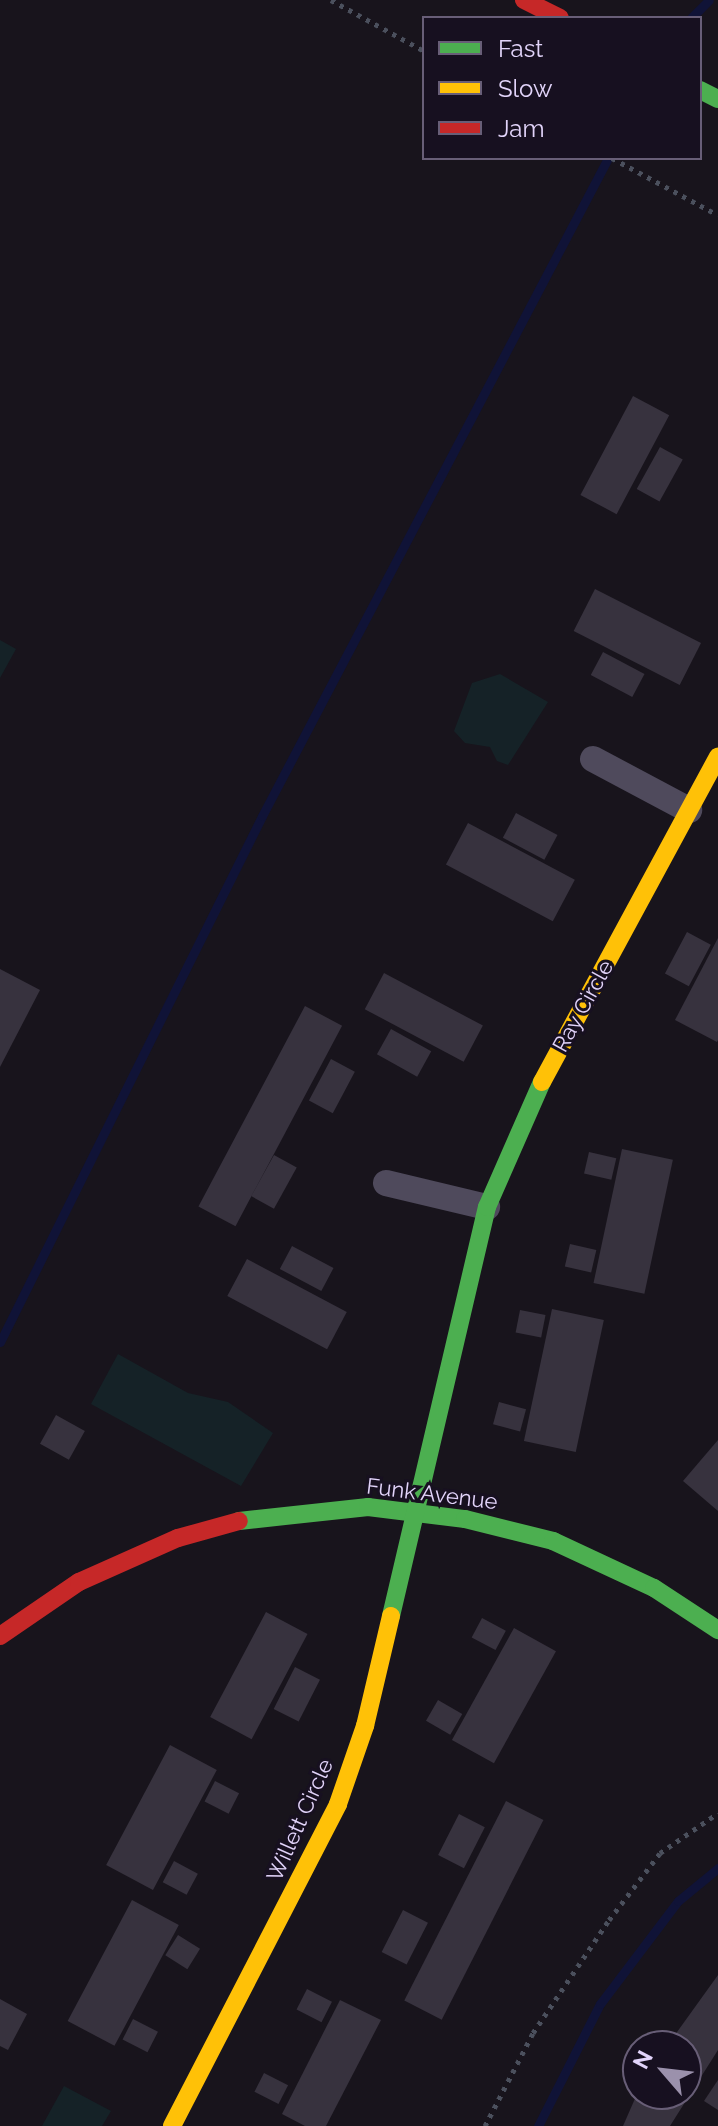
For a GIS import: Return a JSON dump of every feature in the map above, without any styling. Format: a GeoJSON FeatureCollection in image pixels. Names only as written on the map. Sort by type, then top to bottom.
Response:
{"type":"FeatureCollection","features":[{"type":"Feature","properties":{"kind":"street"},"geometry":{"type":"LineString","coordinates":[[524,0],[556,16]]}},
{"type":"Feature","properties":{"kind":"street","name":"Ray Circle"},"geometry":{"type":"LineString","coordinates":[[416,1512],[487,1207],[525,1114],[718,757]]}},
{"type":"Feature","properties":{"kind":"street"},"geometry":{"type":"LineString","coordinates":[[593,759],[689,810]]}},
{"type":"Feature","properties":{"kind":"street"},"geometry":{"type":"LineString","coordinates":[[386,1183],[487,1207]]}},
{"type":"Feature","properties":{"kind":"street","name":"Funk Avenue"},"geometry":{"type":"LineString","coordinates":[[0,1636],[79,1582],[193,1534],[309,1510],[416,1512],[553,1541],[642,1582],[718,1630]]}},
{"type":"Feature","properties":{"kind":"street","name":"Willett Circle"},"geometry":{"type":"LineString","coordinates":[[172,2126],[338,1804],[365,1726],[416,1512]]}},
{"type":"Feature","properties":{"kind":"path"},"geometry":{"type":"LineString","coordinates":[[331,0],[422,50]]}},
{"type":"Feature","properties":{"kind":"path"},"geometry":{"type":"LineString","coordinates":[[616,160],[718,215]]}},
{"type":"Feature","properties":{"kind":"path"},"geometry":{"type":"LineString","coordinates":[[485,2126],[533,2033],[609,1920],[660,1853],[718,1813]]}},
{"type":"Feature","properties":{"kind":"shaded area"},"geometry":{"type":"Polygon","coordinates":[[[0,640],[16,649],[0,678],[0,640]]]}},
{"type":"Feature","properties":{"kind":"shaded area"},"geometry":{"type":"Polygon","coordinates":[[[500,674],[548,702],[508,765],[497,761],[490,747],[465,743],[454,731],[472,683],[500,674]]]}},
{"type":"Feature","properties":{"kind":"shaded area"},"geometry":{"type":"Polygon","coordinates":[[[118,1354],[188,1393],[228,1402],[273,1433],[241,1486],[91,1404],[118,1354]]]}},
{"type":"Feature","properties":{"kind":"shaded area"},"geometry":{"type":"Polygon","coordinates":[[[64,2086],[111,2111],[102,2126],[42,2126],[64,2086]]]}},
{"type":"Feature","properties":{"kind":"building"},"geometry":{"type":"Polygon","coordinates":[[[633,396],[669,415],[617,514],[580,495],[633,396]]]}},
{"type":"Feature","properties":{"kind":"building"},"geometry":{"type":"Polygon","coordinates":[[[660,447],[683,460],[659,502],[637,489],[660,447]]]}},
{"type":"Feature","properties":{"kind":"building"},"geometry":{"type":"Polygon","coordinates":[[[595,589],[701,643],[680,685],[574,631],[595,589]]]}},
{"type":"Feature","properties":{"kind":"building"},"geometry":{"type":"Polygon","coordinates":[[[603,652],[644,674],[632,697],[591,675],[603,652]]]}},
{"type":"Feature","properties":{"kind":"building"},"geometry":{"type":"Polygon","coordinates":[[[516,813],[557,835],[544,860],[503,838],[516,813]]]}},
{"type":"Feature","properties":{"kind":"building"},"geometry":{"type":"Polygon","coordinates":[[[468,823],[575,880],[553,921],[446,864],[468,823]]]}},
{"type":"Feature","properties":{"kind":"building"},"geometry":{"type":"Polygon","coordinates":[[[687,932],[711,945],[689,986],[665,973],[687,932]]]}},
{"type":"Feature","properties":{"kind":"building"},"geometry":{"type":"Polygon","coordinates":[[[718,938],[718,1040],[717,1042],[675,1020],[718,938]]]}},
{"type":"Feature","properties":{"kind":"building"},"geometry":{"type":"Polygon","coordinates":[[[0,969],[40,990],[0,1067],[0,969]]]}},
{"type":"Feature","properties":{"kind":"building"},"geometry":{"type":"Polygon","coordinates":[[[384,973],[483,1026],[464,1062],[365,1009],[384,973]]]}},
{"type":"Feature","properties":{"kind":"building"},"geometry":{"type":"Polygon","coordinates":[[[305,1006],[342,1026],[236,1226],[198,1206],[305,1006]]]}},
{"type":"Feature","properties":{"kind":"building"},"geometry":{"type":"Polygon","coordinates":[[[391,1029],[431,1051],[417,1077],[377,1054],[391,1029]]]}},
{"type":"Feature","properties":{"kind":"building"},"geometry":{"type":"Polygon","coordinates":[[[331,1059],[355,1072],[333,1113],[309,1100],[331,1059]]]}},
{"type":"Feature","properties":{"kind":"building"},"geometry":{"type":"Polygon","coordinates":[[[622,1149],[673,1160],[644,1294],[594,1283],[622,1149]]]}},
{"type":"Feature","properties":{"kind":"building"},"geometry":{"type":"Polygon","coordinates":[[[589,1152],[616,1158],[611,1180],[584,1173],[589,1152]]]}},
{"type":"Feature","properties":{"kind":"building"},"geometry":{"type":"Polygon","coordinates":[[[274,1155],[297,1168],[274,1209],[251,1196],[274,1155]]]}},
{"type":"Feature","properties":{"kind":"building"},"geometry":{"type":"Polygon","coordinates":[[[570,1244],[596,1250],[591,1272],[565,1266],[570,1244]]]}},
{"type":"Feature","properties":{"kind":"building"},"geometry":{"type":"Polygon","coordinates":[[[292,1246],[333,1268],[321,1291],[280,1269],[292,1246]]]}},
{"type":"Feature","properties":{"kind":"building"},"geometry":{"type":"Polygon","coordinates":[[[247,1259],[347,1312],[327,1349],[227,1296],[247,1259]]]}},
{"type":"Feature","properties":{"kind":"building"},"geometry":{"type":"Polygon","coordinates":[[[552,1309],[604,1320],[576,1452],[524,1441],[552,1309]]]}},
{"type":"Feature","properties":{"kind":"building"},"geometry":{"type":"Polygon","coordinates":[[[520,1310],[546,1315],[541,1338],[516,1333],[520,1310]]]}},
{"type":"Feature","properties":{"kind":"building"},"geometry":{"type":"Polygon","coordinates":[[[499,1402],[526,1409],[520,1431],[493,1424],[499,1402]]]}},
{"type":"Feature","properties":{"kind":"building"},"geometry":{"type":"Polygon","coordinates":[[[56,1415],[85,1431],[69,1460],[40,1444],[56,1415]]]}},
{"type":"Feature","properties":{"kind":"building"},"geometry":{"type":"Polygon","coordinates":[[[718,1440],[718,1511],[683,1481],[718,1440]]]}},
{"type":"Feature","properties":{"kind":"building"},"geometry":{"type":"Polygon","coordinates":[[[266,1612],[307,1634],[252,1739],[210,1717],[266,1612]]]}},
{"type":"Feature","properties":{"kind":"building"},"geometry":{"type":"Polygon","coordinates":[[[482,1618],[506,1631],[496,1650],[472,1637],[482,1618]]]}},
{"type":"Feature","properties":{"kind":"building"},"geometry":{"type":"Polygon","coordinates":[[[514,1628],[556,1651],[494,1763],[452,1740],[514,1628]]]}},
{"type":"Feature","properties":{"kind":"building"},"geometry":{"type":"Polygon","coordinates":[[[295,1667],[320,1680],[299,1722],[274,1709],[295,1667]]]}},
{"type":"Feature","properties":{"kind":"building"},"geometry":{"type":"Polygon","coordinates":[[[438,1700],[462,1714],[450,1735],[426,1721],[438,1700]]]}},
{"type":"Feature","properties":{"kind":"building"},"geometry":{"type":"Polygon","coordinates":[[[170,1745],[217,1770],[153,1890],[106,1865],[170,1745]]]}},
{"type":"Feature","properties":{"kind":"building"},"geometry":{"type":"Polygon","coordinates":[[[215,1781],[239,1793],[229,1814],[205,1801],[215,1781]]]}},
{"type":"Feature","properties":{"kind":"building"},"geometry":{"type":"Polygon","coordinates":[[[506,1801],[543,1820],[442,2020],[404,2001],[506,1801]]]}},
{"type":"Feature","properties":{"kind":"building"},"geometry":{"type":"Polygon","coordinates":[[[459,1814],[485,1827],[464,1868],[438,1855],[459,1814]]]}},
{"type":"Feature","properties":{"kind":"building"},"geometry":{"type":"Polygon","coordinates":[[[174,1861],[198,1874],[187,1895],[163,1882],[174,1861]]]}},
{"type":"Feature","properties":{"kind":"building"},"geometry":{"type":"Polygon","coordinates":[[[132,1900],[179,1925],[114,2046],[68,2021],[132,1900]]]}},
{"type":"Feature","properties":{"kind":"building"},"geometry":{"type":"Polygon","coordinates":[[[403,1910],[428,1923],[407,1965],[382,1952],[403,1910]]]}},
{"type":"Feature","properties":{"kind":"building"},"geometry":{"type":"Polygon","coordinates":[[[178,1935],[200,1949],[187,1969],[165,1955],[178,1935]]]}},
{"type":"Feature","properties":{"kind":"building"},"geometry":{"type":"Polygon","coordinates":[[[718,1975],[718,2050],[702,2075],[702,2030],[678,2030],[718,1975]]]}},
{"type":"Feature","properties":{"kind":"building"},"geometry":{"type":"Polygon","coordinates":[[[307,1989],[332,2002],[322,2022],[297,2009],[307,1989]]]}},
{"type":"Feature","properties":{"kind":"building"},"geometry":{"type":"Polygon","coordinates":[[[0,1999],[27,2014],[8,2050],[0,2046],[0,1999]]]}},
{"type":"Feature","properties":{"kind":"building"},"geometry":{"type":"Polygon","coordinates":[[[340,2000],[381,2020],[326,2126],[305,2126],[282,2114],[340,2000]]]}},
{"type":"Feature","properties":{"kind":"building"},"geometry":{"type":"Polygon","coordinates":[[[133,2019],[158,2032],[148,2052],[123,2039],[133,2019]]]}},
{"type":"Feature","properties":{"kind":"building"},"geometry":{"type":"Polygon","coordinates":[[[264,2073],[288,2085],[279,2104],[254,2092],[264,2073]]]}},
{"type":"Feature","properties":{"kind":"building"},"geometry":{"type":"Polygon","coordinates":[[[718,2080],[718,2110],[704,2101],[718,2080]]]}},
{"type":"Feature","properties":{"kind":"building"},"geometry":{"type":"Polygon","coordinates":[[[630,2110],[680,2110],[670,2126],[623,2126],[630,2110]]]}},
{"type":"Feature","properties":{"kind":"waterway"},"geometry":{"type":"LineString","coordinates":[[693,16],[709,0]]}},
{"type":"Feature","properties":{"kind":"waterway"},"geometry":{"type":"LineString","coordinates":[[0,1342],[262,816],[607,160]]}},
{"type":"Feature","properties":{"kind":"waterway"},"geometry":{"type":"LineString","coordinates":[[538,2126],[600,2004],[678,1901],[718,1868]]}},
{"type":"Feature","properties":{"kind":"traffic: fast"},"geometry":{"type":"LineString","coordinates":[[702,91],[718,99]]}},
{"type":"Feature","properties":{"kind":"traffic: fast"},"geometry":{"type":"LineString","coordinates":[[391,1616],[487,1207],[542,1082]]}},
{"type":"Feature","properties":{"kind":"traffic: fast"},"geometry":{"type":"LineString","coordinates":[[239,1521],[368,1507],[465,1519],[553,1541],[654,1588],[718,1630]]}},
{"type":"Feature","properties":{"kind":"traffic: slow"},"geometry":{"type":"LineString","coordinates":[[542,1082],[718,757]]}},
{"type":"Feature","properties":{"kind":"traffic: slow"},"geometry":{"type":"LineString","coordinates":[[172,2126],[338,1804],[365,1726],[391,1616]]}},
{"type":"Feature","properties":{"kind":"traffic: jam"},"geometry":{"type":"LineString","coordinates":[[524,0],[556,16]]}},
{"type":"Feature","properties":{"kind":"traffic: jam"},"geometry":{"type":"LineString","coordinates":[[0,1636],[79,1582],[178,1538],[239,1521]]}}]}
